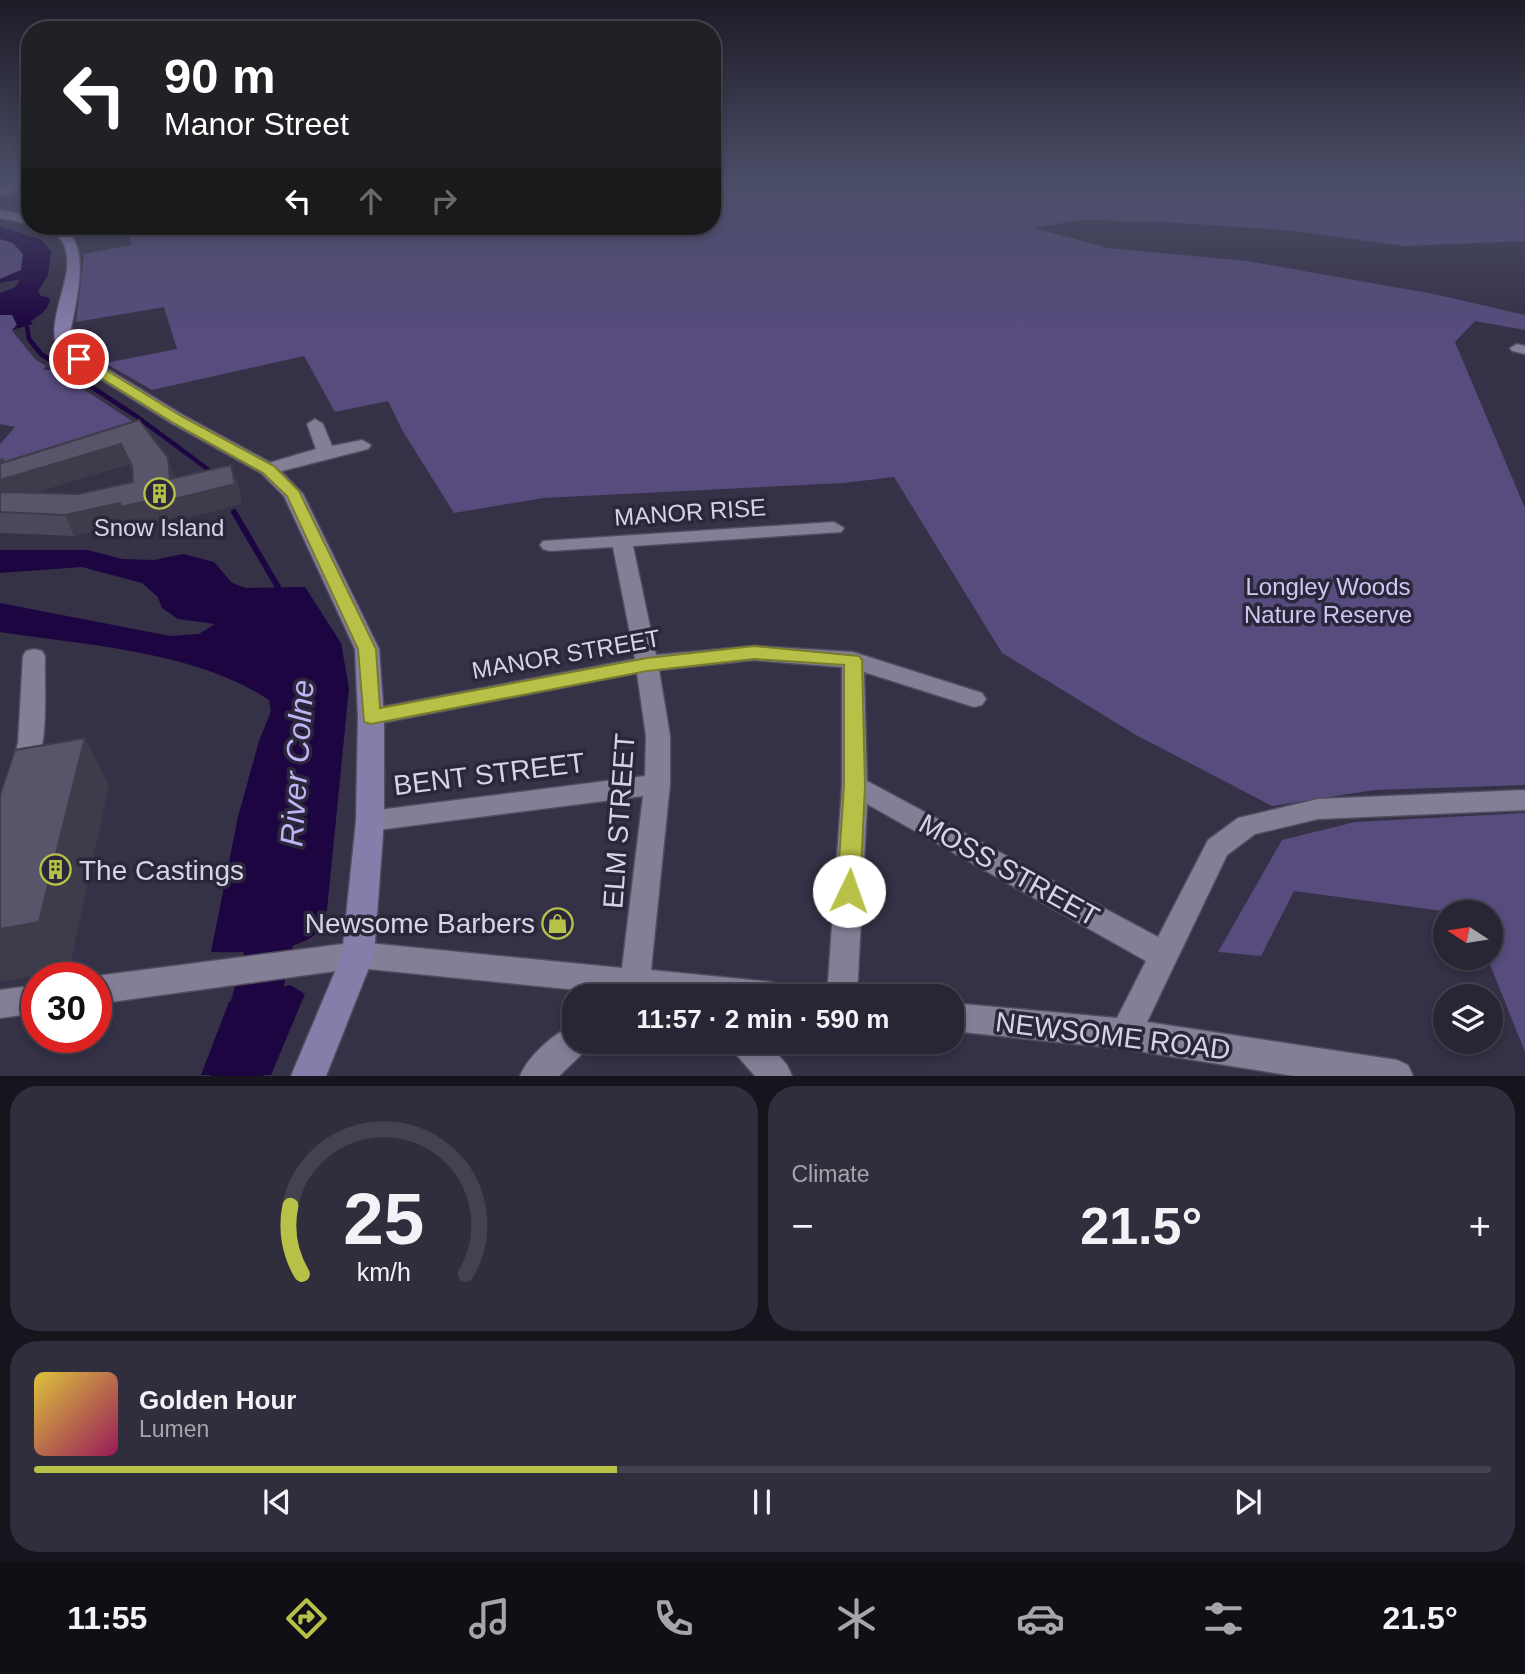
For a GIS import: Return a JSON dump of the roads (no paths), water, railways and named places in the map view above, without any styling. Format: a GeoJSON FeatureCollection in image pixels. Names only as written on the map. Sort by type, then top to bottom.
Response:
{"type":"FeatureCollection","features":[{"type":"Feature","properties":{"kind":"street"},"geometry":{"type":"LineString","coordinates":[[65,235],[74,253],[61,340],[66,351],[177,419],[268,470],[293,494],[367,649],[371,717],[370,821],[349,956],[308,1076]]}},
{"type":"Feature","properties":{"kind":"street"},"geometry":{"type":"LineString","coordinates":[[315,424],[326,452]]}},
{"type":"Feature","properties":{"kind":"street"},"geometry":{"type":"LineString","coordinates":[[268,470],[326,452],[362,445]]}},
{"type":"Feature","properties":{"kind":"street","name":"MANOR RISE"},"geometry":{"type":"LineString","coordinates":[[550,545],[834,528]]}},
{"type":"Feature","properties":{"kind":"street","name":"ELM STREET"},"geometry":{"type":"LineString","coordinates":[[622,541],[647,664],[658,736],[657,784],[629,984]]}},
{"type":"Feature","properties":{"kind":"street","name":"MANOR STREET"},"geometry":{"type":"LineString","coordinates":[[371,717],[647,664],[754,653],[853,660],[974,699]]}},
{"type":"Feature","properties":{"kind":"street"},"geometry":{"type":"LineString","coordinates":[[17,793],[30,743],[34,656]]}},
{"type":"Feature","properties":{"kind":"street"},"geometry":{"type":"LineString","coordinates":[[843,984],[855,786],[853,660]]}},
{"type":"Feature","properties":{"kind":"street","name":"BENT STREET"},"geometry":{"type":"LineString","coordinates":[[370,821],[657,784]]}},
{"type":"Feature","properties":{"kind":"street","name":"MOSS STREET"},"geometry":{"type":"LineString","coordinates":[[855,786],[1163,955]]}},
{"type":"Feature","properties":{"kind":"street"},"geometry":{"type":"LineString","coordinates":[[1125,1034],[1217,848],[1247,825],[1318,809],[1525,800]]}},
{"type":"Feature","properties":{"kind":"street"},"geometry":{"type":"LineString","coordinates":[[112,988],[349,956],[586,984]]}},
{"type":"Feature","properties":{"kind":"street"},"geometry":{"type":"LineString","coordinates":[[0,1004],[21,1001]]}},
{"type":"Feature","properties":{"kind":"street","name":"NEWSOME ROAD"},"geometry":{"type":"LineString","coordinates":[[964,1018],[1125,1034],[1397,1076]]}},
{"type":"Feature","properties":{"kind":"street"},"geometry":{"type":"LineString","coordinates":[[536,1076],[562,1051]]}},
{"type":"Feature","properties":{"kind":"street"},"geometry":{"type":"LineString","coordinates":[[757,1054],[776,1076]]}},
{"type":"Feature","properties":{"kind":"water"},"geometry":{"type":"Polygon","coordinates":[[[0,231],[16,231],[42,240],[51,251],[48,275],[38,291],[41,296],[50,298],[48,306],[31,321],[33,324],[12,330],[17,325],[12,315],[0,315],[0,293],[14,288],[21,279],[0,283],[0,279],[21,270],[23,254],[13,243],[0,239],[0,231]]]}},
{"type":"Feature","properties":{"kind":"water"},"geometry":{"type":"Polygon","coordinates":[[[0,550],[87,550],[122,559],[154,560],[183,554],[214,562],[232,583],[246,588],[305,587],[341,643],[349,688],[327,910],[318,931],[310,938],[284,948],[211,952],[238,817],[259,741],[271,711],[269,700],[240,684],[174,660],[103,646],[0,632],[0,603],[170,636],[199,634],[215,624],[178,619],[162,608],[158,597],[142,583],[82,567],[0,573],[0,550]]]}},
{"type":"Feature","properties":{"kind":"water"},"geometry":{"type":"Polygon","coordinates":[[[290,985],[305,994],[271,1075],[201,1075],[229,1002],[290,985]]]}},
{"type":"Feature","properties":{"kind":"waterway"},"geometry":{"type":"LineString","coordinates":[[27,327],[29,339],[41,354],[136,416],[213,473]]}},
{"type":"Feature","properties":{"kind":"waterway"},"geometry":{"type":"LineString","coordinates":[[234,512],[278,587]]}},
{"type":"Feature","properties":{"kind":"waterway","name":"River Colne"},"geometry":{"type":"LineString","coordinates":[[237,1076],[279,907]]}},
{"type":"Feature","properties":{"kind":"place","name":"Snow Island"},"geometry":{"type":"Point","coordinates":[159,493]}},
{"type":"Feature","properties":{"kind":"place","name":"The Castings"},"geometry":{"type":"Point","coordinates":[56,870]}},
{"type":"Feature","properties":{"kind":"place","name":"Newsome Barbers"},"geometry":{"type":"Point","coordinates":[558,923]}},
{"type":"Feature","properties":{"kind":"park label","name":"Longley Woods Nature Reserve"},"geometry":{"type":"Point","coordinates":[1328,600]}}]}
